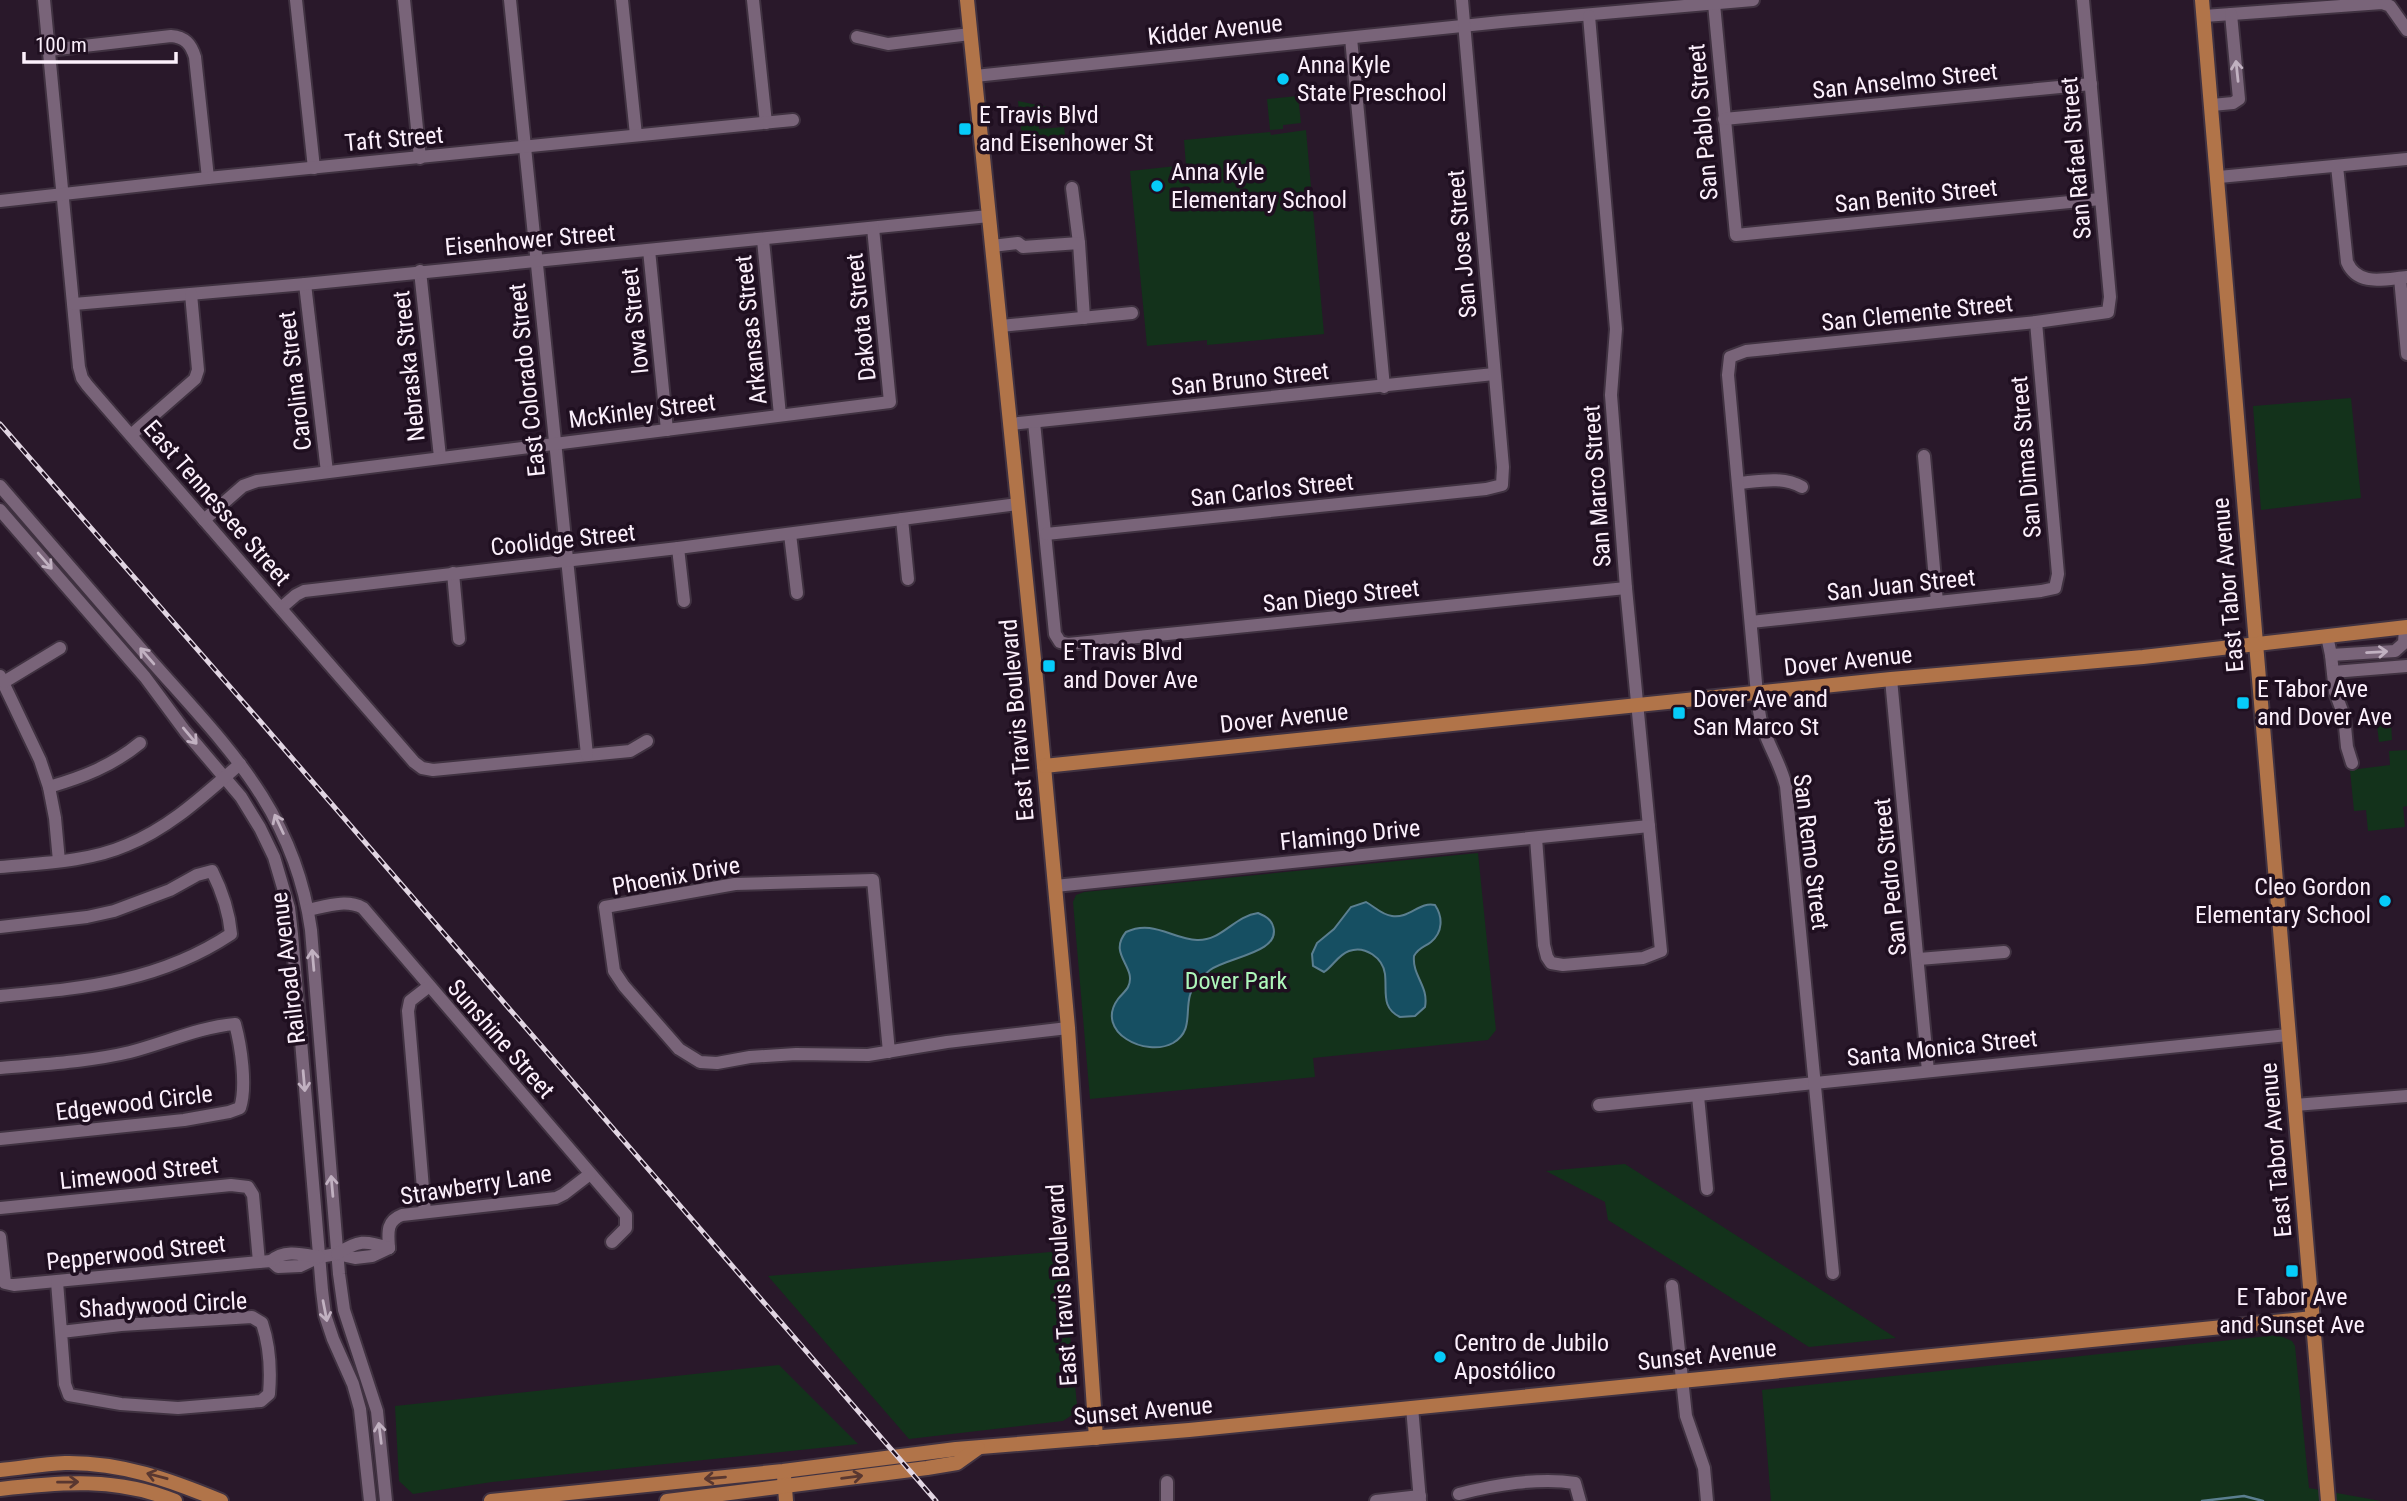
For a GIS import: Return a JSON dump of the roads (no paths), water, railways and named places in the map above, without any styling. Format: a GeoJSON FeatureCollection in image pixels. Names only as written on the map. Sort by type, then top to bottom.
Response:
{"type":"FeatureCollection","features":[{"type":"Feature","properties":{"kind":"main road","name":"East Travis Boulevard"},"geometry":{"type":"LineString","coordinates":[[967,0],[1068,1028],[1096,1438]]}},
{"type":"Feature","properties":{"kind":"main road","name":"East Tabor Avenue"},"geometry":{"type":"LineString","coordinates":[[2203,0],[2328,1501]]}},
{"type":"Feature","properties":{"kind":"main road","name":"Dover Avenue"},"geometry":{"type":"LineString","coordinates":[[1044,766],[1891,679],[2143,657],[2406,627]]}},
{"type":"Feature","properties":{"kind":"main road","name":"Sunset Avenue"},"geometry":{"type":"LineString","coordinates":[[491,1501],[784,1478],[979,1448],[2313,1318]]}},
{"type":"Feature","properties":{"kind":"main road"},"geometry":{"type":"LineString","coordinates":[[0,1470],[64,1463],[97,1464],[169,1479],[221,1501]]}},
{"type":"Feature","properties":{"kind":"main road","name":"Sunset Avenue"},"geometry":{"type":"LineString","coordinates":[[667,1501],[762,1489],[784,1478]]}},
{"type":"Feature","properties":{"kind":"main road"},"geometry":{"type":"LineString","coordinates":[[784,1478],[784,1501]]}},
{"type":"Feature","properties":{"kind":"main road"},"geometry":{"type":"LineString","coordinates":[[0,1489],[63,1482],[94,1482],[138,1489],[174,1501]]}},
{"type":"Feature","properties":{"kind":"main road"},"geometry":{"type":"LineString","coordinates":[[762,1489],[772,1492],[784,1501]]}},
{"type":"Feature","properties":{"kind":"street","name":"East Tennessee Street"},"geometry":{"type":"LineString","coordinates":[[44,0],[82,378],[422,768],[630,751],[647,741]]}},
{"type":"Feature","properties":{"kind":"street"},"geometry":{"type":"LineString","coordinates":[[296,0],[314,168]]}},
{"type":"Feature","properties":{"kind":"street"},"geometry":{"type":"LineString","coordinates":[[404,0],[420,158]]}},
{"type":"Feature","properties":{"kind":"street","name":"East Colorado Street"},"geometry":{"type":"LineString","coordinates":[[510,0],[587,755]]}},
{"type":"Feature","properties":{"kind":"street"},"geometry":{"type":"LineString","coordinates":[[622,0],[636,135]]}},
{"type":"Feature","properties":{"kind":"street"},"geometry":{"type":"LineString","coordinates":[[753,0],[766,123]]}},
{"type":"Feature","properties":{"kind":"street","name":"San Jose Street"},"geometry":{"type":"LineString","coordinates":[[1462,0],[1503,467],[1502,485]]}},
{"type":"Feature","properties":{"kind":"street","name":"Kidder Avenue"},"geometry":{"type":"LineString","coordinates":[[975,76],[1351,37],[1753,0]]}},
{"type":"Feature","properties":{"kind":"street","name":"San Rafael Street"},"geometry":{"type":"LineString","coordinates":[[2083,0],[2110,298],[2108,312]]}},
{"type":"Feature","properties":{"kind":"street"},"geometry":{"type":"LineString","coordinates":[[2204,16],[2382,3],[2390,6],[2407,30]]}},
{"type":"Feature","properties":{"kind":"street","name":"San Pablo Street"},"geometry":{"type":"LineString","coordinates":[[1714,4],[1736,235]]}},
{"type":"Feature","properties":{"kind":"street"},"geometry":{"type":"LineString","coordinates":[[2212,105],[2234,103],[2239,99],[2231,14]]}},
{"type":"Feature","properties":{"kind":"street","name":"San Marco Street"},"geometry":{"type":"LineString","coordinates":[[1536,838],[1544,945],[1551,964],[1643,958],[1661,951],[1626,588],[1611,394],[1616,329],[1588,16]]}},
{"type":"Feature","properties":{"kind":"street"},"geometry":{"type":"LineString","coordinates":[[857,37],[888,44],[971,34]]}},
{"type":"Feature","properties":{"kind":"street"},"geometry":{"type":"LineString","coordinates":[[49,50],[171,36],[187,41],[195,57],[208,178]]}},
{"type":"Feature","properties":{"kind":"street"},"geometry":{"type":"LineString","coordinates":[[1351,37],[1384,387]]}},
{"type":"Feature","properties":{"kind":"street","name":"San Anselmo Street"},"geometry":{"type":"LineString","coordinates":[[1724,119],[2091,84]]}},
{"type":"Feature","properties":{"kind":"street","name":"Taft Street"},"geometry":{"type":"LineString","coordinates":[[0,201],[793,120]]}},
{"type":"Feature","properties":{"kind":"street"},"geometry":{"type":"LineString","coordinates":[[2219,177],[2407,159]]}},
{"type":"Feature","properties":{"kind":"street"},"geometry":{"type":"LineString","coordinates":[[2337,166],[2347,262],[2351,271],[2365,279],[2403,277],[2407,354]]}},
{"type":"Feature","properties":{"kind":"street"},"geometry":{"type":"LineString","coordinates":[[1072,187],[1084,318]]}},
{"type":"Feature","properties":{"kind":"street","name":"San Benito Street"},"geometry":{"type":"LineString","coordinates":[[1736,235],[2100,199]]}},
{"type":"Feature","properties":{"kind":"street","name":"Eisenhower Street"},"geometry":{"type":"LineString","coordinates":[[74,304],[763,240],[989,216]]}},
{"type":"Feature","properties":{"kind":"street","name":"Dakota Street"},"geometry":{"type":"LineString","coordinates":[[873,228],[890,402]]}},
{"type":"Feature","properties":{"kind":"street","name":"Arkansas Street"},"geometry":{"type":"LineString","coordinates":[[763,240],[780,415]]}},
{"type":"Feature","properties":{"kind":"street"},"geometry":{"type":"LineString","coordinates":[[992,246],[1018,243],[1023,247],[1079,243]]}},
{"type":"Feature","properties":{"kind":"street","name":"Iowa Street"},"geometry":{"type":"LineString","coordinates":[[649,250],[667,430]]}},
{"type":"Feature","properties":{"kind":"street","name":"Nebraska Street"},"geometry":{"type":"LineString","coordinates":[[420,271],[440,457]]}},
{"type":"Feature","properties":{"kind":"street","name":"Carolina Street"},"geometry":{"type":"LineString","coordinates":[[305,284],[327,472]]}},
{"type":"Feature","properties":{"kind":"street"},"geometry":{"type":"LineString","coordinates":[[131,435],[195,379],[198,370],[191,294]]}},
{"type":"Feature","properties":{"kind":"street","name":"San Clemente Street"},"geometry":{"type":"LineString","coordinates":[[1730,357],[1746,351],[2036,322],[2108,312]]}},
{"type":"Feature","properties":{"kind":"street"},"geometry":{"type":"LineString","coordinates":[[1001,326],[1132,313]]}},
{"type":"Feature","properties":{"kind":"street","name":"San Dimas Street"},"geometry":{"type":"LineString","coordinates":[[2036,322],[2058,574],[2055,588]]}},
{"type":"Feature","properties":{"kind":"street","name":"San Remo Street"},"geometry":{"type":"LineString","coordinates":[[1730,357],[1728,375],[1760,723],[1786,786],[1833,1272]]}},
{"type":"Feature","properties":{"kind":"street","name":"San Bruno Street"},"geometry":{"type":"LineString","coordinates":[[1010,424],[1494,374]]}},
{"type":"Feature","properties":{"kind":"street","name":"McKinley Street"},"geometry":{"type":"LineString","coordinates":[[204,520],[250,482],[890,402]]}},
{"type":"Feature","properties":{"kind":"street","name":"East Travis Boulevard"},"geometry":{"type":"LineString","coordinates":[[1034,422],[1055,634],[1060,642]]}},
{"type":"Feature","properties":{"kind":"street"},"geometry":{"type":"LineString","coordinates":[[1924,456],[1937,602]]}},
{"type":"Feature","properties":{"kind":"street"},"geometry":{"type":"LineString","coordinates":[[1738,483],[1772,480],[1793,481],[1802,486]]}},
{"type":"Feature","properties":{"kind":"street","name":"San Carlos Street"},"geometry":{"type":"LineString","coordinates":[[1046,534],[1486,489],[1502,485]]}},
{"type":"Feature","properties":{"kind":"street","name":"Railroad Avenue"},"geometry":{"type":"LineString","coordinates":[[0,486],[240,764],[275,816],[298,869],[308,909],[344,1310],[377,1411],[386,1501]]}},
{"type":"Feature","properties":{"kind":"street","name":"Coolidge Street"},"geometry":{"type":"LineString","coordinates":[[281,608],[304,591],[678,548],[1018,504]]}},
{"type":"Feature","properties":{"kind":"street","name":"Railroad Avenue"},"geometry":{"type":"LineString","coordinates":[[0,510],[145,677],[185,731],[225,776],[260,828],[274,857],[289,908],[325,1315],[353,1384],[360,1409],[370,1501]]}},
{"type":"Feature","properties":{"kind":"street"},"geometry":{"type":"LineString","coordinates":[[902,519],[908,579]]}},
{"type":"Feature","properties":{"kind":"street"},"geometry":{"type":"LineString","coordinates":[[790,534],[797,593]]}},
{"type":"Feature","properties":{"kind":"street"},"geometry":{"type":"LineString","coordinates":[[678,548],[684,601]]}},
{"type":"Feature","properties":{"kind":"street"},"geometry":{"type":"LineString","coordinates":[[453,573],[460,639]]}},
{"type":"Feature","properties":{"kind":"street","name":"San Diego Street"},"geometry":{"type":"LineString","coordinates":[[1060,642],[1094,642],[1626,588]]}},
{"type":"Feature","properties":{"kind":"street","name":"San Juan Street"},"geometry":{"type":"LineString","coordinates":[[1751,622],[2055,588]]}},
{"type":"Feature","properties":{"kind":"street"},"geometry":{"type":"LineString","coordinates":[[2331,655],[2395,651],[2404,643],[2406,627]]}},
{"type":"Feature","properties":{"kind":"street"},"geometry":{"type":"LineString","coordinates":[[2327,636],[2335,692],[2344,716],[2347,747],[2352,763]]}},
{"type":"Feature","properties":{"kind":"street"},"geometry":{"type":"LineString","coordinates":[[59,861],[49,788],[40,760],[2,679],[60,648]]}},
{"type":"Feature","properties":{"kind":"street"},"geometry":{"type":"LineString","coordinates":[[2333,671],[2407,666]]}},
{"type":"Feature","properties":{"kind":"street","name":"San Pedro Street"},"geometry":{"type":"LineString","coordinates":[[1891,679],[1928,1071]]}},
{"type":"Feature","properties":{"kind":"street"},"geometry":{"type":"LineString","coordinates":[[49,788],[93,773],[121,759],[139,743]]}},
{"type":"Feature","properties":{"kind":"street"},"geometry":{"type":"LineString","coordinates":[[0,867],[59,861],[108,851],[143,837],[191,807],[240,764]]}},
{"type":"Feature","properties":{"kind":"street","name":"Flamingo Drive"},"geometry":{"type":"LineString","coordinates":[[1055,886],[1649,825]]}},
{"type":"Feature","properties":{"kind":"street"},"geometry":{"type":"LineString","coordinates":[[0,927],[87,918],[114,911],[212,871],[230,918],[231,934],[183,961],[106,985],[0,996]]}},
{"type":"Feature","properties":{"kind":"street","name":"Phoenix Drive"},"geometry":{"type":"LineString","coordinates":[[888,1052],[873,880],[735,884],[606,907],[614,971],[679,1049],[700,1062],[717,1063],[750,1057],[796,1054],[868,1055],[888,1052],[947,1042],[1068,1028]]}},
{"type":"Feature","properties":{"kind":"street","name":"Sunshine Street"},"geometry":{"type":"LineString","coordinates":[[308,909],[344,903],[363,908],[626,1216],[626,1228],[612,1242]]}},
{"type":"Feature","properties":{"kind":"street"},"geometry":{"type":"LineString","coordinates":[[1919,959],[2004,952]]}},
{"type":"Feature","properties":{"kind":"street"},"geometry":{"type":"LineString","coordinates":[[425,1212],[408,1011],[411,1001],[428,987]]}},
{"type":"Feature","properties":{"kind":"street","name":"Edgewood Circle"},"geometry":{"type":"LineString","coordinates":[[0,1068],[117,1055],[217,1026],[235,1024],[240,1040],[243,1098],[240,1108],[184,1120],[0,1139]]}},
{"type":"Feature","properties":{"kind":"street","name":"Santa Monica Street"},"geometry":{"type":"LineString","coordinates":[[1599,1105],[2288,1035]]}},
{"type":"Feature","properties":{"kind":"street"},"geometry":{"type":"LineString","coordinates":[[1698,1096],[1707,1189]]}},
{"type":"Feature","properties":{"kind":"street"},"geometry":{"type":"LineString","coordinates":[[2295,1105],[2407,1096]]}},
{"type":"Feature","properties":{"kind":"street","name":"Strawberry Lane"},"geometry":{"type":"LineString","coordinates":[[337,1254],[355,1258],[372,1256],[389,1248],[388,1227],[394,1218],[425,1212],[556,1198],[590,1174]]}},
{"type":"Feature","properties":{"kind":"street","name":"Limewood Street"},"geometry":{"type":"LineString","coordinates":[[0,1208],[231,1185],[248,1187],[253,1195],[265,1262]]}},
{"type":"Feature","properties":{"kind":"street","name":"Pepperwood Street"},"geometry":{"type":"LineString","coordinates":[[0,1237],[5,1283],[14,1285],[265,1262],[278,1255],[298,1253],[319,1257],[337,1254]]}},
{"type":"Feature","properties":{"kind":"street","name":"Shadywood Circle"},"geometry":{"type":"LineString","coordinates":[[57,1282],[65,1384],[69,1395],[121,1404],[177,1408],[261,1401],[269,1394],[265,1333],[262,1323],[252,1317],[61,1332]]}},
{"type":"Feature","properties":{"kind":"street"},"geometry":{"type":"LineString","coordinates":[[1672,1286],[1686,1416],[1704,1468],[1707,1501]]}},
{"type":"Feature","properties":{"kind":"street"},"geometry":{"type":"LineString","coordinates":[[1376,1501],[1420,1499],[1412,1407]]}},
{"type":"Feature","properties":{"kind":"street"},"geometry":{"type":"LineString","coordinates":[[1459,1494],[1485,1487],[1560,1480],[1574,1483],[1580,1501]]}},
{"type":"Feature","properties":{"kind":"street"},"geometry":{"type":"LineString","coordinates":[[1167,1482],[1167,1501]]}},
{"type":"Feature","properties":{"kind":"water"},"geometry":{"type":"Polygon","coordinates":[[[1366,902],[1392,916],[1404,915],[1430,904],[1435,905],[1438,910],[1438,934],[1414,956],[1415,969],[1426,1000],[1425,1007],[1415,1016],[1400,1017],[1390,1009],[1386,999],[1384,968],[1377,958],[1367,951],[1349,951],[1324,972],[1313,966],[1312,954],[1317,943],[1334,929],[1351,907],[1366,902]]]}},
{"type":"Feature","properties":{"kind":"water"},"geometry":{"type":"Polygon","coordinates":[[[1258,913],[1272,924],[1274,935],[1262,948],[1218,965],[1201,978],[1191,992],[1186,1027],[1179,1038],[1162,1047],[1150,1047],[1126,1039],[1118,1031],[1113,1022],[1112,1011],[1130,980],[1120,947],[1126,932],[1145,928],[1188,939],[1206,939],[1258,913]]]}},
{"type":"Feature","properties":{"kind":"waterway"},"geometry":{"type":"LineString","coordinates":[[2202,1501],[2244,1496],[2263,1501]]}},
{"type":"Feature","properties":{"kind":"railway"},"geometry":{"type":"LineString","coordinates":[[0,424],[936,1501]]}},
{"type":"Feature","properties":{"kind":"place","name":"Anna Kyle State Preschool"},"geometry":{"type":"Point","coordinates":[1283,79]}},
{"type":"Feature","properties":{"kind":"place","name":"E Travis Blvd and Eisenhower St"},"geometry":{"type":"Point","coordinates":[965,129]}},
{"type":"Feature","properties":{"kind":"place","name":"Anna Kyle Elementary School"},"geometry":{"type":"Point","coordinates":[1157,186]}},
{"type":"Feature","properties":{"kind":"place","name":"E Travis Blvd and Dover Ave"},"geometry":{"type":"Point","coordinates":[1049,666]}},
{"type":"Feature","properties":{"kind":"place","name":"E Tabor Ave and Dover Ave"},"geometry":{"type":"Point","coordinates":[2243,703]}},
{"type":"Feature","properties":{"kind":"place","name":"Dover Ave and San Marco St"},"geometry":{"type":"Point","coordinates":[1679,713]}},
{"type":"Feature","properties":{"kind":"place","name":"Cleo Gordon Elementary School"},"geometry":{"type":"Point","coordinates":[2385,901]}},
{"type":"Feature","properties":{"kind":"place","name":"E Tabor Ave and Sunset Ave"},"geometry":{"type":"Point","coordinates":[2292,1271]}},
{"type":"Feature","properties":{"kind":"place","name":"Centro de Jubilo Apostólico"},"geometry":{"type":"Point","coordinates":[1440,1357]}},
{"type":"Feature","properties":{"kind":"park label","name":"Dover Park"},"geometry":{"type":"Point","coordinates":[1236,981]}}]}
